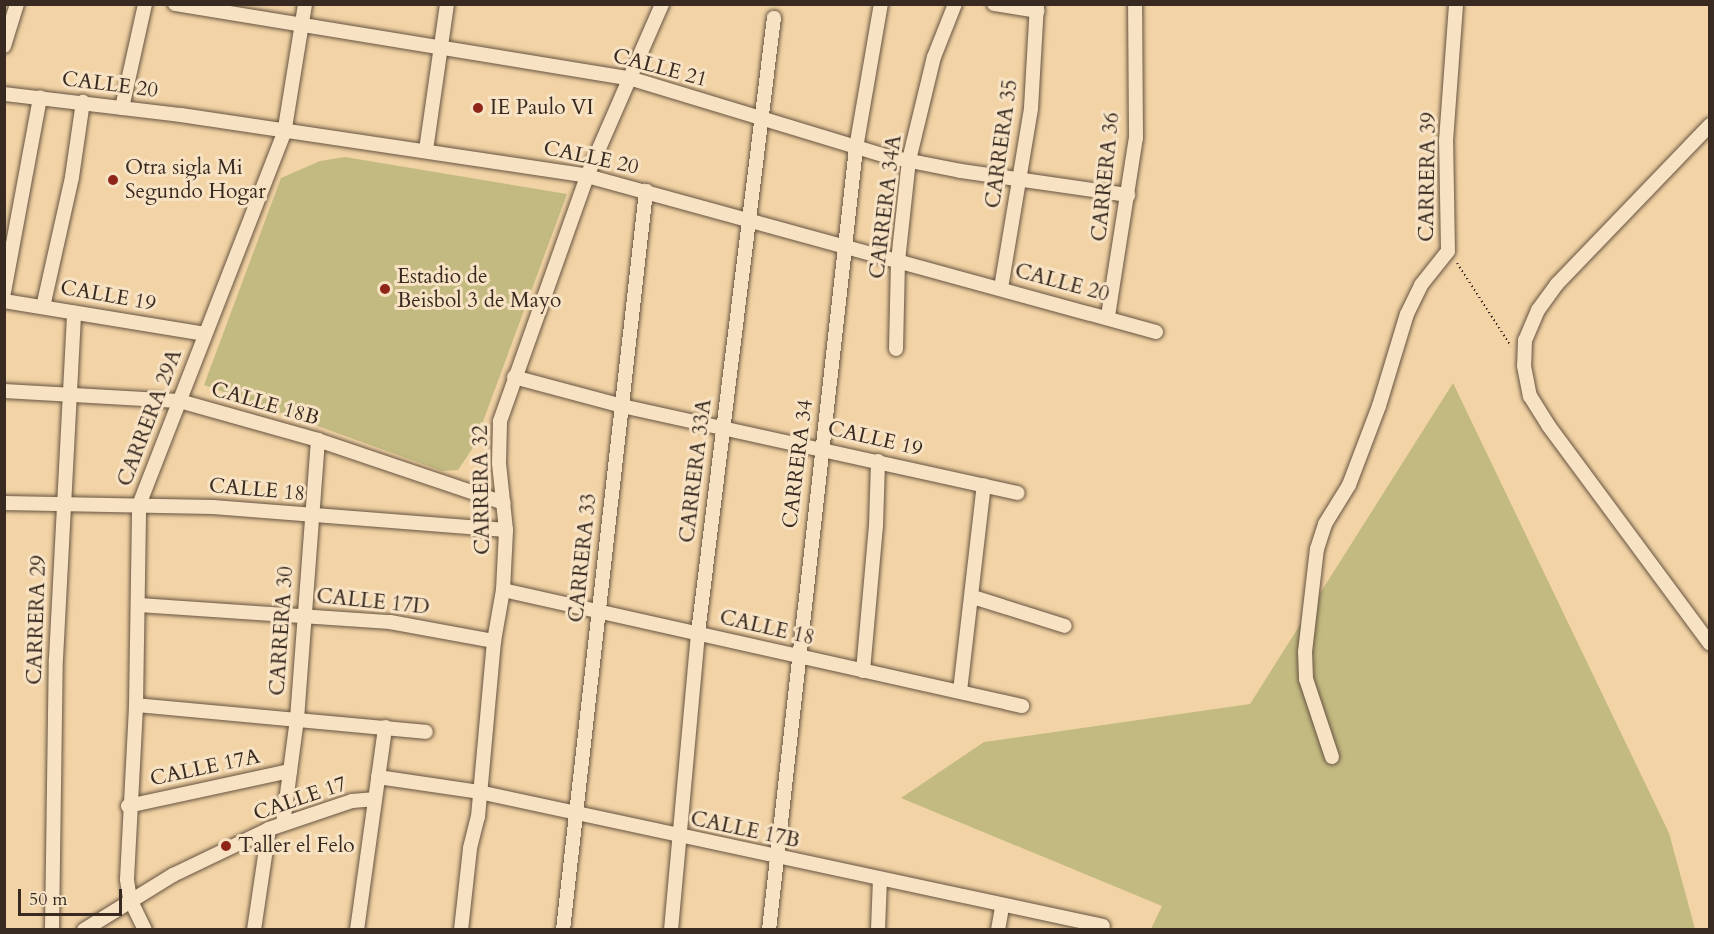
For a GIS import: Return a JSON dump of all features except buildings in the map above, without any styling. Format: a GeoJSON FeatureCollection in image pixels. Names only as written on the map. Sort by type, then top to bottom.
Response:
{"type":"FeatureCollection","features":[{"type":"Feature","properties":{"kind":"street"},"geometry":{"type":"LineString","coordinates":[[4,46],[16,4]]}},
{"type":"Feature","properties":{"kind":"street"},"geometry":{"type":"LineString","coordinates":[[122,108],[145,4]]}},
{"type":"Feature","properties":{"kind":"street","name":"CALLE 21"},"geometry":{"type":"LineString","coordinates":[[175,4],[629,78],[856,148],[909,160],[1128,195]]}},
{"type":"Feature","properties":{"kind":"street","name":"CARRERA 29A"},"geometry":{"type":"LineString","coordinates":[[130,899],[128,806],[136,705],[139,505],[284,134],[305,4]]}},
{"type":"Feature","properties":{"kind":"street"},"geometry":{"type":"LineString","coordinates":[[426,150],[447,4]]}},
{"type":"Feature","properties":{"kind":"street","name":"CARRERA 32"},"geometry":{"type":"LineString","coordinates":[[461,930],[479,792],[494,641],[503,590],[507,530],[499,463],[500,422],[514,377],[587,176],[662,4]]}},
{"type":"Feature","properties":{"kind":"street","name":"CARRERA 34"},"geometry":{"type":"LineString","coordinates":[[769,930],[856,148],[881,4]]}},
{"type":"Feature","properties":{"kind":"street","name":"CARRERA 34A"},"geometry":{"type":"LineString","coordinates":[[896,349],[898,261],[909,160],[934,57],[955,4]]}},
{"type":"Feature","properties":{"kind":"street"},"geometry":{"type":"LineString","coordinates":[[994,4],[1037,8]]}},
{"type":"Feature","properties":{"kind":"street","name":"CARRERA 36"},"geometry":{"type":"LineString","coordinates":[[1108,316],[1136,138],[1134,4]]}},
{"type":"Feature","properties":{"kind":"street","name":"CARRERA 39"},"geometry":{"type":"LineString","coordinates":[[1332,757],[1306,679],[1305,652],[1317,549],[1325,524],[1349,485],[1379,406],[1407,314],[1421,285],[1448,251],[1446,141],[1456,4]]}},
{"type":"Feature","properties":{"kind":"street","name":"CARRERA 35"},"geometry":{"type":"LineString","coordinates":[[1001,288],[1031,108],[1037,8]]}},
{"type":"Feature","properties":{"kind":"street","name":"CARRERA 33A"},"geometry":{"type":"LineString","coordinates":[[671,930],[698,633],[758,119],[774,18]]}},
{"type":"Feature","properties":{"kind":"street","name":"CALLE 20"},"geometry":{"type":"LineString","coordinates":[[4,94],[83,102],[284,134],[426,150],[587,176],[845,248],[1108,316],[1156,332]]}},
{"type":"Feature","properties":{"kind":"street"},"geometry":{"type":"LineString","coordinates":[[4,292],[40,97]]}},
{"type":"Feature","properties":{"kind":"street"},"geometry":{"type":"LineString","coordinates":[[43,307],[72,177],[83,102]]}},
{"type":"Feature","properties":{"kind":"street"},"geometry":{"type":"LineString","coordinates":[[1710,125],[1620,216],[1538,310],[1525,340],[1524,366],[1530,396],[1548,425],[1710,644]]}},
{"type":"Feature","properties":{"kind":"street","name":"CARRERA 33"},"geometry":{"type":"LineString","coordinates":[[563,930],[578,815],[646,191]]}},
{"type":"Feature","properties":{"kind":"street","name":"CALLE 19"},"geometry":{"type":"LineString","coordinates":[[4,301],[205,334]]}},
{"type":"Feature","properties":{"kind":"street","name":"CARRERA 29"},"geometry":{"type":"LineString","coordinates":[[52,930],[51,867],[62,505],[74,312]]}},
{"type":"Feature","properties":{"kind":"street","name":"CALLE 19"},"geometry":{"type":"LineString","coordinates":[[514,377],[622,406],[1017,493]]}},
{"type":"Feature","properties":{"kind":"street","name":"CALLE 18B"},"geometry":{"type":"LineString","coordinates":[[4,391],[179,401],[318,440],[504,502]]}},
{"type":"Feature","properties":{"kind":"street","name":"CARRERA 30"},"geometry":{"type":"LineString","coordinates":[[283,824],[297,719],[310,516],[318,440]]}},
{"type":"Feature","properties":{"kind":"street"},"geometry":{"type":"LineString","coordinates":[[864,670],[878,461]]}},
{"type":"Feature","properties":{"kind":"street"},"geometry":{"type":"LineString","coordinates":[[960,691],[962,649],[973,597],[984,485]]}},
{"type":"Feature","properties":{"kind":"street","name":"CALLE 18"},"geometry":{"type":"LineString","coordinates":[[4,503],[139,505],[507,530]]}},
{"type":"Feature","properties":{"kind":"street","name":"CALLE 18"},"geometry":{"type":"LineString","coordinates":[[503,590],[599,609],[799,657],[1022,706]]}},
{"type":"Feature","properties":{"kind":"street"},"geometry":{"type":"LineString","coordinates":[[973,597],[1065,626]]}},
{"type":"Feature","properties":{"kind":"street","name":"CALLE 17D"},"geometry":{"type":"LineString","coordinates":[[139,605],[390,622],[494,641]]}},
{"type":"Feature","properties":{"kind":"street"},"geometry":{"type":"LineString","coordinates":[[136,705],[426,732]]}},
{"type":"Feature","properties":{"kind":"street"},"geometry":{"type":"LineString","coordinates":[[357,930],[373,799],[385,727]]}},
{"type":"Feature","properties":{"kind":"street","name":"CALLE 17A"},"geometry":{"type":"LineString","coordinates":[[128,806],[290,771]]}},
{"type":"Feature","properties":{"kind":"street","name":"CALLE 17B"},"geometry":{"type":"LineString","coordinates":[[378,777],[479,792],[678,838],[880,879],[1002,907],[1103,926]]}},
{"type":"Feature","properties":{"kind":"street","name":"CALLE 17"},"geometry":{"type":"LineString","coordinates":[[84,930],[130,899],[269,829],[352,801],[373,799]]}},
{"type":"Feature","properties":{"kind":"street"},"geometry":{"type":"LineString","coordinates":[[254,930],[269,829]]}},
{"type":"Feature","properties":{"kind":"street"},"geometry":{"type":"LineString","coordinates":[[878,930],[880,879]]}},
{"type":"Feature","properties":{"kind":"street"},"geometry":{"type":"LineString","coordinates":[[130,899],[147,929]]}},
{"type":"Feature","properties":{"kind":"street"},"geometry":{"type":"LineString","coordinates":[[998,930],[1002,907]]}},
{"type":"Feature","properties":{"kind":"path"},"geometry":{"type":"LineString","coordinates":[[1448,251],[1524,366]]}},
{"type":"Feature","properties":{"kind":"shaded area","name":"Estadio de Beisbol 3 de Mayo"},"geometry":{"type":"Polygon","coordinates":[[[345,157],[567,194],[474,446],[458,470],[442,471],[204,385],[281,178],[320,161],[345,157]]]}},
{"type":"Feature","properties":{"kind":"shaded area"},"geometry":{"type":"Polygon","coordinates":[[[1453,383],[1669,833],[1695,929],[1151,929],[1162,906],[901,798],[984,742],[1250,704],[1453,383]]]}},
{"type":"Feature","properties":{"kind":"place","name":"IE Paulo VI"},"geometry":{"type":"Point","coordinates":[478,108]}},
{"type":"Feature","properties":{"kind":"place","name":"Otra sigla Mi Segundo Hogar"},"geometry":{"type":"Point","coordinates":[113,180]}},
{"type":"Feature","properties":{"kind":"place","name":"Estadio de Beisbol 3 de Mayo"},"geometry":{"type":"Point","coordinates":[385,289]}},
{"type":"Feature","properties":{"kind":"place","name":"Taller el Felo"},"geometry":{"type":"Point","coordinates":[226,846]}}]}
